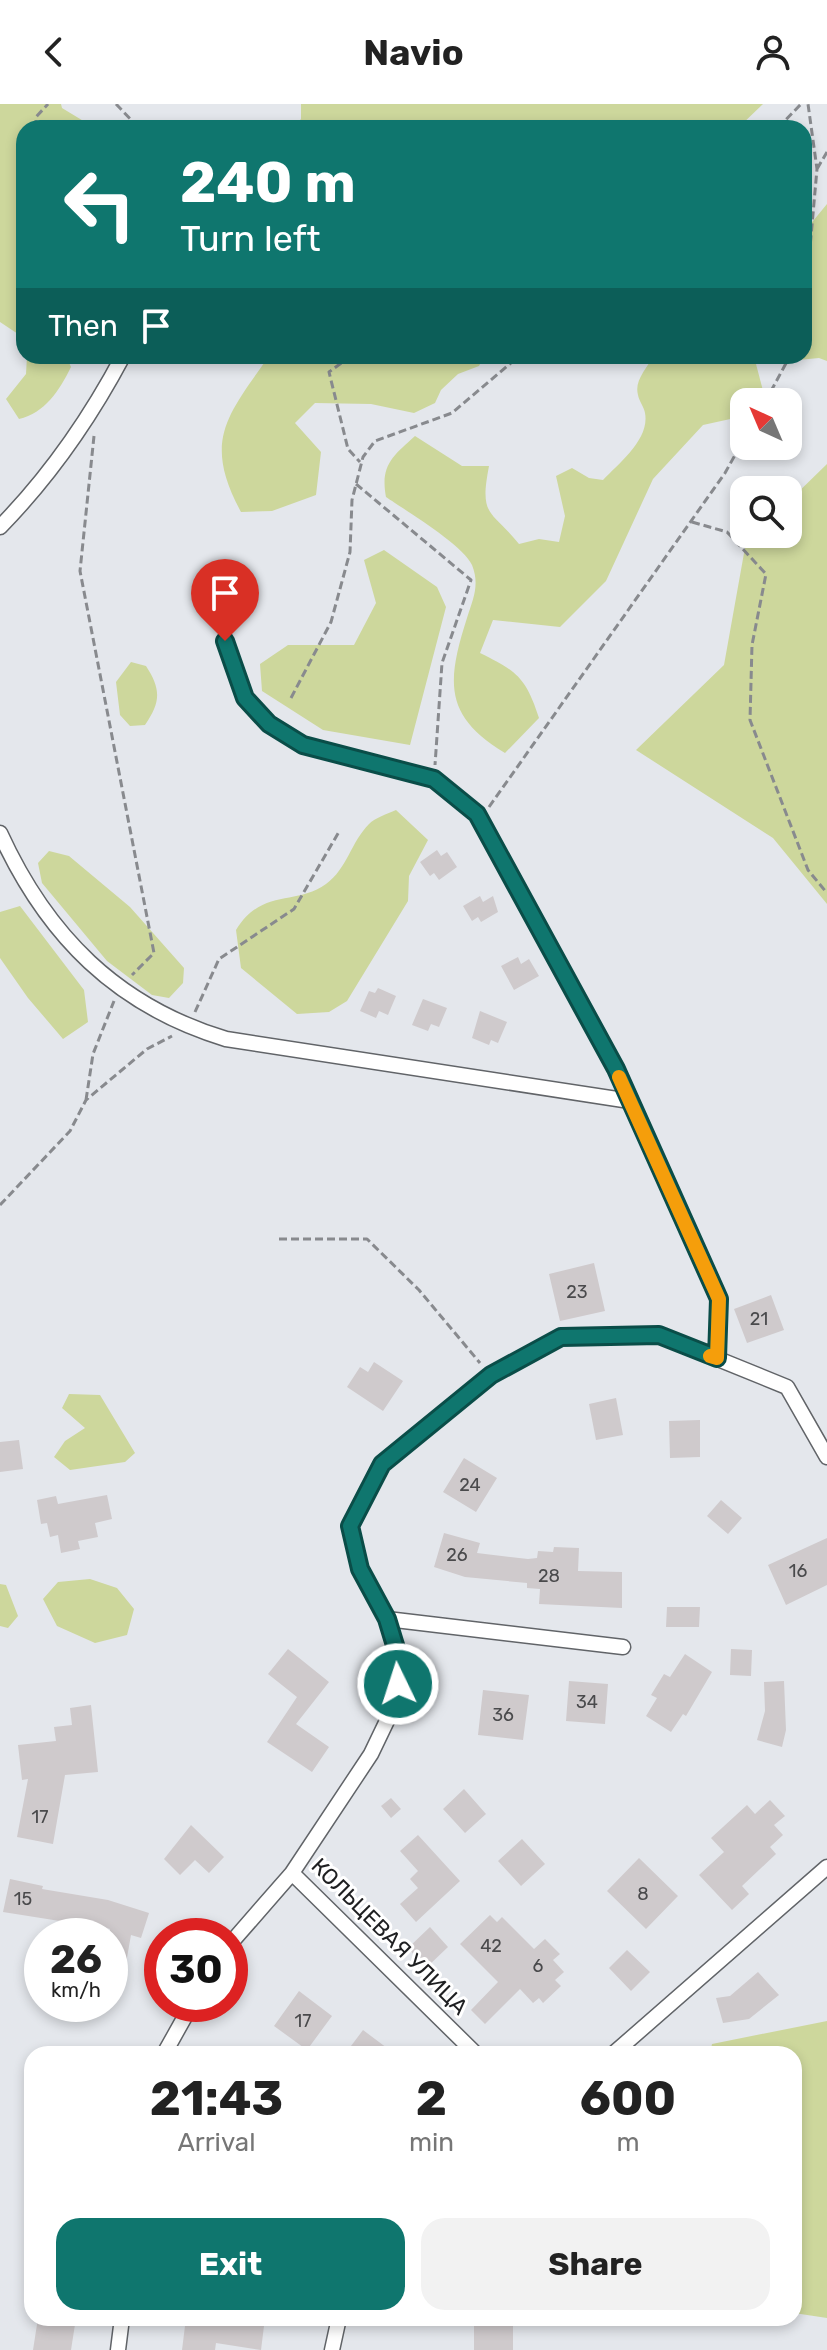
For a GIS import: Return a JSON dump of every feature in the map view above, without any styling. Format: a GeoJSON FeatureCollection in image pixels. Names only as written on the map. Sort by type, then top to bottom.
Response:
{"type":"FeatureCollection","features":[{"type":"Feature","properties":{"kind":"street"},"geometry":{"type":"LineString","coordinates":[[0,527],[60,461],[98,405],[119,364]]}},
{"type":"Feature","properties":{"kind":"street"},"geometry":{"type":"LineString","coordinates":[[225,641],[245,698],[269,724],[303,745],[434,779],[480,820],[630,1101],[719,1299],[717,1358]]}},
{"type":"Feature","properties":{"kind":"street"},"geometry":{"type":"LineString","coordinates":[[0,833],[55,924],[86,960],[119,989],[188,1028],[226,1039],[630,1101]]}},
{"type":"Feature","properties":{"kind":"street","name":"КОЛЬЦЕВАЯ УЛИЦА"},"geometry":{"type":"LineString","coordinates":[[468,2046],[292,1873],[371,1754],[395,1704],[401,1664],[387,1619],[360,1569],[350,1526],[382,1464],[491,1375],[561,1337],[659,1335],[787,1387],[827,1457]]}},
{"type":"Feature","properties":{"kind":"street"},"geometry":{"type":"LineString","coordinates":[[387,1619],[623,1647]]}},
{"type":"Feature","properties":{"kind":"street"},"geometry":{"type":"LineString","coordinates":[[622,2046],[827,1867]]}},
{"type":"Feature","properties":{"kind":"street"},"geometry":{"type":"LineString","coordinates":[[248,1923],[292,1873]]}},
{"type":"Feature","properties":{"kind":"street"},"geometry":{"type":"LineString","coordinates":[[168,2046],[182,2022]]}},
{"type":"Feature","properties":{"kind":"street"},"geometry":{"type":"LineString","coordinates":[[118,2350],[121,2326]]}},
{"type":"Feature","properties":{"kind":"street"},"geometry":{"type":"LineString","coordinates":[[332,2350],[337,2326]]}},
{"type":"Feature","properties":{"kind":"path"},"geometry":{"type":"LineString","coordinates":[[36,120],[48,104]]}},
{"type":"Feature","properties":{"kind":"path"},"geometry":{"type":"LineString","coordinates":[[116,104],[131,120]]}},
{"type":"Feature","properties":{"kind":"path"},"geometry":{"type":"LineString","coordinates":[[786,120],[801,104]]}},
{"type":"Feature","properties":{"kind":"path"},"geometry":{"type":"LineString","coordinates":[[812,133],[817,169],[812,225]]}},
{"type":"Feature","properties":{"kind":"path"},"geometry":{"type":"LineString","coordinates":[[817,169],[827,152]]}},
{"type":"Feature","properties":{"kind":"path"},"geometry":{"type":"LineString","coordinates":[[340,364],[329,372],[348,449],[361,463]]}},
{"type":"Feature","properties":{"kind":"path"},"geometry":{"type":"LineString","coordinates":[[291,698],[331,622],[350,552],[361,463],[375,441],[452,413],[510,364]]}},
{"type":"Feature","properties":{"kind":"path"},"geometry":{"type":"LineString","coordinates":[[773,388],[786,364]]}},
{"type":"Feature","properties":{"kind":"path"},"geometry":{"type":"LineString","coordinates":[[0,1205],[70,1131],[86,1100],[93,1054],[119,989],[154,953],[80,571],[94,435]]}},
{"type":"Feature","properties":{"kind":"path"},"geometry":{"type":"LineString","coordinates":[[480,820],[691,522],[731,460]]}},
{"type":"Feature","properties":{"kind":"path"},"geometry":{"type":"LineString","coordinates":[[356,484],[471,580],[442,663],[434,779]]}},
{"type":"Feature","properties":{"kind":"path"},"geometry":{"type":"LineString","coordinates":[[691,522],[727,532],[766,574],[752,645],[750,720],[808,870],[827,893]]}},
{"type":"Feature","properties":{"kind":"path"},"geometry":{"type":"LineString","coordinates":[[86,1100],[147,1049],[188,1028],[219,959],[294,909],[340,830]]}},
{"type":"Feature","properties":{"kind":"path"},"geometry":{"type":"LineString","coordinates":[[279,1239],[367,1239],[419,1290],[491,1375]]}},
{"type":"Feature","properties":{"kind":"green space"},"geometry":{"type":"Polygon","coordinates":[[[0,104],[61,104],[62,108],[82,120],[16,120],[16,333],[0,322],[0,104]]]}},
{"type":"Feature","properties":{"kind":"green space"},"geometry":{"type":"Polygon","coordinates":[[[301,104],[763,104],[746,120],[301,119],[301,104]]]}},
{"type":"Feature","properties":{"kind":"green space"},"geometry":{"type":"Polygon","coordinates":[[[827,204],[827,361],[812,359],[812,222],[827,204]]]}},
{"type":"Feature","properties":{"kind":"green space"},"geometry":{"type":"Polygon","coordinates":[[[27,364],[70,364],[71,367],[44,406],[19,419],[6,399],[26,374],[27,364]]]}},
{"type":"Feature","properties":{"kind":"green space"},"geometry":{"type":"Polygon","coordinates":[[[263,364],[480,364],[458,374],[441,390],[435,403],[414,413],[371,404],[315,403],[295,423],[321,452],[316,495],[272,511],[241,512],[223,466],[225,429],[242,395],[263,364]]]}},
{"type":"Feature","properties":{"kind":"green space"},"geometry":{"type":"Polygon","coordinates":[[[648,364],[756,364],[762,388],[730,388],[730,419],[703,425],[653,479],[606,581],[560,627],[493,620],[480,653],[518,677],[530,694],[539,718],[505,753],[470,725],[460,711],[455,695],[456,660],[475,592],[472,565],[446,538],[386,497],[387,469],[400,449],[415,436],[462,466],[489,466],[487,504],[495,518],[519,544],[539,539],[559,542],[565,516],[556,476],[572,468],[589,478],[603,480],[632,450],[645,423],[638,384],[648,364]]]}},
{"type":"Feature","properties":{"kind":"green space"},"geometry":{"type":"Polygon","coordinates":[[[827,464],[827,904],[773,838],[636,750],[724,665],[745,548],[802,548],[802,488],[827,464]]]}},
{"type":"Feature","properties":{"kind":"green space"},"geometry":{"type":"Polygon","coordinates":[[[384,550],[437,587],[446,607],[410,745],[323,730],[262,691],[260,664],[288,645],[354,645],[376,603],[364,560],[384,550]]]}},
{"type":"Feature","properties":{"kind":"green space"},"geometry":{"type":"Polygon","coordinates":[[[131,662],[146,666],[156,689],[154,709],[145,725],[130,726],[120,715],[116,682],[131,662]]]}},
{"type":"Feature","properties":{"kind":"green space"},"geometry":{"type":"Polygon","coordinates":[[[396,810],[428,840],[409,876],[408,901],[347,1001],[329,1012],[297,1014],[241,968],[236,930],[257,908],[303,895],[326,884],[339,871],[369,824],[396,810]]]}},
{"type":"Feature","properties":{"kind":"green space"},"geometry":{"type":"Polygon","coordinates":[[[49,851],[69,856],[130,907],[184,968],[183,983],[169,998],[152,995],[107,961],[42,883],[38,863],[49,851]]]}},
{"type":"Feature","properties":{"kind":"green space"},"geometry":{"type":"Polygon","coordinates":[[[20,906],[84,990],[88,1022],[63,1039],[28,998],[0,958],[0,912],[20,906]]]}},
{"type":"Feature","properties":{"kind":"green space"},"geometry":{"type":"Polygon","coordinates":[[[69,1394],[100,1395],[135,1453],[125,1462],[70,1470],[54,1457],[65,1441],[85,1428],[62,1408],[69,1394]]]}},
{"type":"Feature","properties":{"kind":"green space"},"geometry":{"type":"Polygon","coordinates":[[[90,1579],[117,1588],[134,1609],[127,1635],[95,1643],[57,1626],[43,1599],[58,1582],[90,1579]]]}},
{"type":"Feature","properties":{"kind":"green space"},"geometry":{"type":"Polygon","coordinates":[[[0,1584],[6,1585],[18,1616],[8,1628],[0,1626],[0,1584]]]}},
{"type":"Feature","properties":{"kind":"green space"},"geometry":{"type":"Polygon","coordinates":[[[827,2021],[827,2318],[802,2314],[802,2046],[712,2044],[827,2021]]]}},
{"type":"Feature","properties":{"kind":"building"},"geometry":{"type":"Polygon","coordinates":[[[437,850],[441,856],[447,852],[457,867],[439,880],[434,873],[430,876],[420,862],[437,850]]]}},
{"type":"Feature","properties":{"kind":"building"},"geometry":{"type":"Polygon","coordinates":[[[480,896],[483,902],[493,896],[498,912],[481,922],[478,917],[472,921],[463,906],[480,896]]]}},
{"type":"Feature","properties":{"kind":"building"},"geometry":{"type":"Polygon","coordinates":[[[518,957],[521,964],[529,959],[539,976],[514,990],[501,966],[518,957]]]}},
{"type":"Feature","properties":{"kind":"building"},"geometry":{"type":"Polygon","coordinates":[[[378,988],[396,996],[388,1015],[379,1011],[376,1018],[360,1011],[369,991],[375,993],[378,988]]]}},
{"type":"Feature","properties":{"kind":"building"},"geometry":{"type":"Polygon","coordinates":[[[423,999],[447,1008],[439,1027],[431,1024],[428,1031],[412,1025],[423,999]]]}},
{"type":"Feature","properties":{"kind":"building"},"geometry":{"type":"Polygon","coordinates":[[[480,1011],[507,1022],[498,1043],[491,1040],[489,1045],[472,1038],[480,1011]]]}},
{"type":"Feature","properties":{"kind":"building"},"geometry":{"type":"Polygon","coordinates":[[[594,1263],[605,1311],[560,1321],[549,1274],[594,1263]]]}},
{"type":"Feature","properties":{"kind":"building"},"geometry":{"type":"Polygon","coordinates":[[[771,1295],[784,1330],[747,1343],[734,1309],[771,1295]]]}},
{"type":"Feature","properties":{"kind":"building"},"geometry":{"type":"Polygon","coordinates":[[[374,1362],[403,1381],[383,1411],[347,1387],[360,1367],[368,1372],[374,1362]]]}},
{"type":"Feature","properties":{"kind":"building"},"geometry":{"type":"Polygon","coordinates":[[[616,1398],[623,1435],[596,1440],[589,1404],[616,1398]]]}},
{"type":"Feature","properties":{"kind":"building"},"geometry":{"type":"Polygon","coordinates":[[[700,1420],[700,1457],[670,1458],[669,1421],[700,1420]]]}},
{"type":"Feature","properties":{"kind":"building"},"geometry":{"type":"Polygon","coordinates":[[[19,1440],[23,1469],[0,1472],[0,1442],[19,1440]]]}},
{"type":"Feature","properties":{"kind":"building"},"geometry":{"type":"Polygon","coordinates":[[[464,1458],[497,1478],[476,1512],[443,1492],[464,1458]]]}},
{"type":"Feature","properties":{"kind":"building"},"geometry":{"type":"Polygon","coordinates":[[[107,1495],[112,1519],[95,1523],[98,1537],[78,1541],[80,1549],[61,1553],[58,1535],[50,1537],[47,1523],[41,1524],[37,1500],[56,1496],[58,1504],[107,1495]]]}},
{"type":"Feature","properties":{"kind":"building"},"geometry":{"type":"Polygon","coordinates":[[[721,1500],[742,1518],[728,1534],[707,1516],[721,1500]]]}},
{"type":"Feature","properties":{"kind":"building"},"geometry":{"type":"Polygon","coordinates":[[[444,1533],[480,1543],[477,1553],[528,1559],[537,1558],[538,1551],[553,1552],[554,1547],[579,1548],[578,1571],[622,1572],[622,1608],[539,1604],[540,1589],[527,1588],[527,1583],[465,1577],[434,1567],[444,1533]]]}},
{"type":"Feature","properties":{"kind":"building"},"geometry":{"type":"Polygon","coordinates":[[[827,1538],[827,1585],[786,1605],[768,1565],[827,1538]]]}},
{"type":"Feature","properties":{"kind":"building"},"geometry":{"type":"Polygon","coordinates":[[[667,1607],[700,1607],[699,1627],[666,1627],[667,1607]]]}},
{"type":"Feature","properties":{"kind":"building"},"geometry":{"type":"Polygon","coordinates":[[[288,1649],[329,1682],[296,1724],[329,1747],[312,1772],[267,1742],[297,1697],[268,1674],[288,1649]]]}},
{"type":"Feature","properties":{"kind":"building"},"geometry":{"type":"Polygon","coordinates":[[[731,1649],[752,1650],[751,1676],[730,1675],[731,1649]]]}},
{"type":"Feature","properties":{"kind":"building"},"geometry":{"type":"Polygon","coordinates":[[[685,1654],[712,1672],[686,1716],[683,1714],[671,1732],[646,1716],[657,1698],[651,1695],[664,1674],[670,1677],[685,1654]]]}},
{"type":"Feature","properties":{"kind":"building"},"geometry":{"type":"Polygon","coordinates":[[[569,1681],[608,1684],[605,1724],[566,1721],[569,1681]]]}},
{"type":"Feature","properties":{"kind":"building"},"geometry":{"type":"Polygon","coordinates":[[[784,1681],[786,1730],[782,1747],[757,1740],[765,1711],[764,1682],[784,1681]]]}},
{"type":"Feature","properties":{"kind":"building"},"geometry":{"type":"Polygon","coordinates":[[[483,1690],[529,1695],[523,1740],[478,1735],[483,1690]]]}},
{"type":"Feature","properties":{"kind":"building"},"geometry":{"type":"Polygon","coordinates":[[[91,1705],[98,1772],[65,1775],[53,1844],[17,1837],[28,1779],[22,1780],[18,1745],[56,1741],[54,1727],[72,1725],[70,1708],[91,1705]]]}},
{"type":"Feature","properties":{"kind":"building"},"geometry":{"type":"Polygon","coordinates":[[[464,1789],[486,1814],[465,1833],[443,1809],[464,1789]]]}},
{"type":"Feature","properties":{"kind":"building"},"geometry":{"type":"Polygon","coordinates":[[[391,1798],[401,1809],[391,1818],[381,1806],[391,1798]]]}},
{"type":"Feature","properties":{"kind":"building"},"geometry":{"type":"Polygon","coordinates":[[[770,1800],[785,1816],[774,1825],[783,1835],[770,1847],[776,1854],[742,1886],[749,1894],[732,1910],[699,1875],[724,1852],[711,1838],[747,1805],[755,1814],[770,1800]]]}},
{"type":"Feature","properties":{"kind":"building"},"geometry":{"type":"Polygon","coordinates":[[[191,1825],[224,1857],[209,1873],[195,1860],[180,1875],[164,1859],[191,1825]]]}},
{"type":"Feature","properties":{"kind":"building"},"geometry":{"type":"Polygon","coordinates":[[[418,1835],[460,1881],[416,1922],[400,1904],[418,1888],[410,1879],[418,1871],[400,1851],[418,1835]]]}},
{"type":"Feature","properties":{"kind":"building"},"geometry":{"type":"Polygon","coordinates":[[[522,1839],[545,1864],[521,1886],[498,1861],[522,1839]]]}},
{"type":"Feature","properties":{"kind":"building"},"geometry":{"type":"Polygon","coordinates":[[[639,1858],[678,1896],[646,1929],[607,1891],[639,1858]]]}},
{"type":"Feature","properties":{"kind":"building"},"geometry":{"type":"Polygon","coordinates":[[[10,1879],[43,1886],[42,1889],[108,1900],[149,1913],[147,1918],[144,1918],[141,1938],[131,1935],[128,1952],[128,1918],[41,1918],[3,1912],[10,1879]]]}},
{"type":"Feature","properties":{"kind":"building"},"geometry":{"type":"Polygon","coordinates":[[[490,1915],[497,1922],[502,1917],[534,1949],[545,1939],[560,1954],[553,1960],[564,1972],[555,1980],[561,1986],[543,2003],[539,1998],[533,2003],[520,1989],[485,2024],[471,2010],[498,1982],[460,1944],[490,1915]]]}},
{"type":"Feature","properties":{"kind":"building"},"geometry":{"type":"Polygon","coordinates":[[[430,1927],[448,1947],[426,1968],[408,1948],[430,1927]]]}},
{"type":"Feature","properties":{"kind":"building"},"geometry":{"type":"Polygon","coordinates":[[[627,1950],[650,1972],[631,1991],[609,1968],[627,1950]]]}},
{"type":"Feature","properties":{"kind":"building"},"geometry":{"type":"Polygon","coordinates":[[[758,1972],[779,1995],[749,2019],[723,2023],[716,1998],[730,1996],[758,1972]]]}},
{"type":"Feature","properties":{"kind":"building"},"geometry":{"type":"Polygon","coordinates":[[[299,1991],[332,2016],[310,2046],[302,2046],[274,2026],[299,1991]]]}},
{"type":"Feature","properties":{"kind":"building"},"geometry":{"type":"Polygon","coordinates":[[[363,2030],[384,2046],[351,2046],[363,2030]]]}},
{"type":"Feature","properties":{"kind":"building"},"geometry":{"type":"Polygon","coordinates":[[[37,2326],[75,2326],[71,2350],[33,2350],[37,2326]]]}},
{"type":"Feature","properties":{"kind":"building"},"geometry":{"type":"Polygon","coordinates":[[[185,2326],[264,2326],[261,2350],[216,2343],[215,2350],[182,2350],[185,2326]]]}},
{"type":"Feature","properties":{"kind":"building"},"geometry":{"type":"Polygon","coordinates":[[[474,2326],[513,2326],[513,2350],[474,2350],[474,2326]]]}},
{"type":"Feature","properties":{"kind":"slow traffic"},"geometry":{"type":"LineString","coordinates":[[619,1077],[719,1299],[717,1358],[710,1356]]}},
{"type":"Feature","properties":{"kind":"route"},"geometry":{"type":"LineString","coordinates":[[225,641],[245,698],[269,724],[303,745],[376,761],[434,779],[477,814],[616,1069],[719,1299],[717,1358],[659,1335],[561,1337],[491,1375],[382,1464],[350,1526],[360,1569],[387,1619],[401,1664],[398,1684]]}}]}
